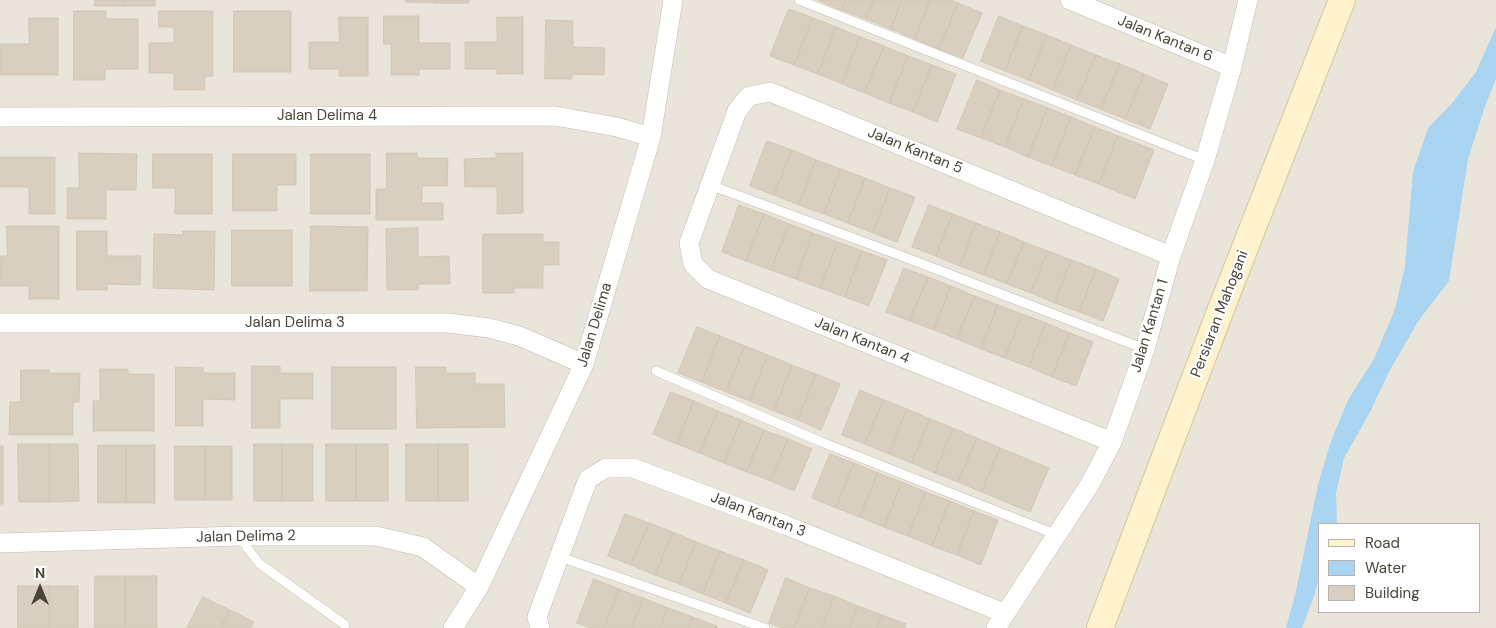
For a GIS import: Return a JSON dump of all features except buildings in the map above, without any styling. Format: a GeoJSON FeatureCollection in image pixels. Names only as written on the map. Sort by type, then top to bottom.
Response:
{"type":"FeatureCollection","features":[{"type":"Feature","properties":{"kind":"main road","name":"Persiaran Mahogani"},"geometry":{"type":"LineString","coordinates":[[1100,628],[1221,309],[1342,0]]}},
{"type":"Feature","properties":{"kind":"street","name":"Jalan Delima"},"geometry":{"type":"LineString","coordinates":[[453,628],[479,587],[584,364],[651,137],[674,0]]}},
{"type":"Feature","properties":{"kind":"street","name":"Jalan Kantan 6"},"geometry":{"type":"LineString","coordinates":[[1070,0],[1232,67]]}},
{"type":"Feature","properties":{"kind":"street","name":"Jalan Kantan 1"},"geometry":{"type":"LineString","coordinates":[[1000,621],[1090,484],[1112,442],[1144,349],[1171,256],[1205,160],[1232,67],[1248,0]]}},
{"type":"Feature","properties":{"kind":"street","name":"Jalan Kantan 5"},"geometry":{"type":"LineString","coordinates":[[710,185],[738,111],[749,96],[770,92],[1171,256]]}},
{"type":"Feature","properties":{"kind":"street","name":"Jalan Delima 4"},"geometry":{"type":"LineString","coordinates":[[0,117],[555,116],[617,127],[651,137]]}},
{"type":"Feature","properties":{"kind":"street","name":"Jalan Kantan 4"},"geometry":{"type":"LineString","coordinates":[[710,185],[689,243],[693,264],[708,279],[1112,442]]}},
{"type":"Feature","properties":{"kind":"street","name":"Jalan Delima 3"},"geometry":{"type":"LineString","coordinates":[[0,323],[448,323],[489,328],[519,336],[584,364]]}},
{"type":"Feature","properties":{"kind":"street","name":"Jalan Kantan 3"},"geometry":{"type":"LineString","coordinates":[[540,628],[537,617],[588,479],[606,468],[633,468],[785,525],[1000,621]]}},
{"type":"Feature","properties":{"kind":"street","name":"Jalan Delima 2"},"geometry":{"type":"LineString","coordinates":[[0,543],[241,536],[376,536],[422,547],[479,587]]}},
{"type":"Feature","properties":{"kind":"lane"},"geometry":{"type":"LineString","coordinates":[[799,0],[1205,160]]}},
{"type":"Feature","properties":{"kind":"lane"},"geometry":{"type":"LineString","coordinates":[[710,185],[1144,349]]}},
{"type":"Feature","properties":{"kind":"lane"},"geometry":{"type":"LineString","coordinates":[[656,371],[819,441],[1057,535]]}},
{"type":"Feature","properties":{"kind":"lane"},"geometry":{"type":"LineString","coordinates":[[241,536],[248,549],[260,564],[345,625]]}},
{"type":"Feature","properties":{"kind":"lane"},"geometry":{"type":"LineString","coordinates":[[560,556],[765,628]]}},
{"type":"Feature","properties":{"kind":"shaded area"},"geometry":{"type":"Polygon","coordinates":[[[0,0],[1496,0],[1496,628],[0,628],[0,0]]]}},
{"type":"Feature","properties":{"kind":"water"},"geometry":{"type":"Polygon","coordinates":[[[1496,27],[1496,79],[1468,159],[1449,281],[1419,320],[1390,370],[1369,414],[1344,458],[1336,493],[1337,523],[1318,523],[1318,582],[1314,596],[1302,628],[1286,628],[1296,591],[1318,485],[1331,441],[1348,400],[1374,359],[1395,309],[1405,266],[1413,172],[1428,128],[1453,102],[1476,72],[1496,27]]]}}]}
